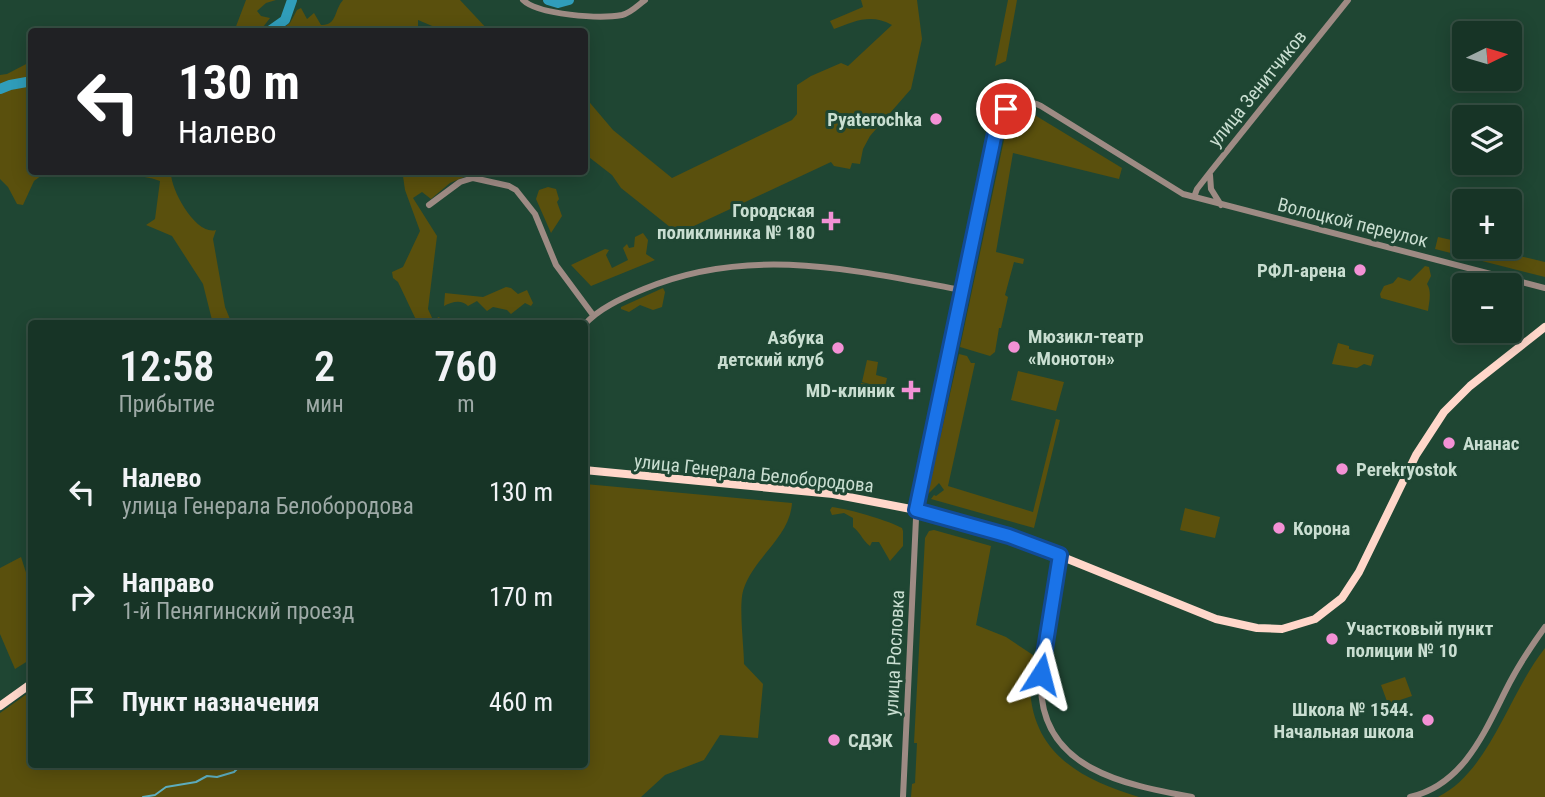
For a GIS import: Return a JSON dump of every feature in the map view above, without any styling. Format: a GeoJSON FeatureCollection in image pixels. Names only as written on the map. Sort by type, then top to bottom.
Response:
{"type":"FeatureCollection","features":[{"type":"Feature","properties":{"kind":"main road","name":"улица Генерала Белобородова"},"geometry":{"type":"LineString","coordinates":[[588,470],[833,494],[916,510],[1009,536],[1229,623],[1271,630],[1293,627],[1315,620],[1334,606],[1354,580],[1416,455],[1444,412],[1470,386],[1545,327]]}},
{"type":"Feature","properties":{"kind":"main road"},"geometry":{"type":"LineString","coordinates":[[0,706],[28,686]]}},
{"type":"Feature","properties":{"kind":"street"},"geometry":{"type":"LineString","coordinates":[[523,0],[538,9],[608,16],[629,12],[645,0]]}},
{"type":"Feature","properties":{"kind":"street","name":"улица Зенитчиков"},"geometry":{"type":"LineString","coordinates":[[1194,197],[1211,171],[1348,0]]}},
{"type":"Feature","properties":{"kind":"street","name":"Волоцкой переулок"},"geometry":{"type":"LineString","coordinates":[[962,290],[996,128],[1001,115],[1016,102],[1028,101],[1041,106],[1173,189],[1194,197],[1545,288]]}},
{"type":"Feature","properties":{"kind":"street"},"geometry":{"type":"LineString","coordinates":[[1211,171],[1211,189],[1221,205]]}},
{"type":"Feature","properties":{"kind":"street"},"geometry":{"type":"LineString","coordinates":[[429,205],[460,182],[473,178],[516,190],[535,214],[556,265],[593,316]]}},
{"type":"Feature","properties":{"kind":"street"},"geometry":{"type":"LineString","coordinates":[[588,321],[631,295],[676,277],[709,269],[758,263],[807,266],[962,290]]}},
{"type":"Feature","properties":{"kind":"street","name":"улица Рословка"},"geometry":{"type":"LineString","coordinates":[[902,797],[916,510],[962,290]]}},
{"type":"Feature","properties":{"kind":"street"},"geometry":{"type":"LineString","coordinates":[[1060,555],[1041,674],[1041,697],[1048,723],[1071,755],[1097,772],[1132,784],[1192,797]]}},
{"type":"Feature","properties":{"kind":"street"},"geometry":{"type":"LineString","coordinates":[[1410,797],[1441,784],[1464,764],[1516,670],[1545,627]]}},
{"type":"Feature","properties":{"kind":"shaded area"},"geometry":{"type":"Polygon","coordinates":[[[246,0],[276,0],[266,3],[257,11],[261,16],[270,18],[262,28],[235,28],[246,0]]]}},
{"type":"Feature","properties":{"kind":"shaded area"},"geometry":{"type":"Polygon","coordinates":[[[343,0],[460,0],[486,28],[437,28],[418,20],[418,28],[283,28],[301,8],[307,19],[314,13],[321,25],[326,25],[333,20],[343,0]]]}},
{"type":"Feature","properties":{"kind":"shaded area"},"geometry":{"type":"Polygon","coordinates":[[[861,0],[917,0],[922,39],[911,89],[870,136],[863,149],[860,164],[852,163],[850,169],[834,166],[831,162],[681,232],[675,231],[621,188],[612,175],[588,156],[588,101],[613,130],[672,178],[792,120],[797,114],[797,85],[841,63],[848,66],[892,25],[870,19],[834,29],[830,21],[863,7],[861,0]]]}},
{"type":"Feature","properties":{"kind":"shaded area"},"geometry":{"type":"Polygon","coordinates":[[[1008,0],[1017,0],[1006,61],[995,66],[1008,0]]]}},
{"type":"Feature","properties":{"kind":"shaded area"},"geometry":{"type":"Polygon","coordinates":[[[28,63],[28,175],[42,175],[34,181],[23,205],[17,204],[8,187],[0,179],[0,75],[28,63]]]}},
{"type":"Feature","properties":{"kind":"shaded area"},"geometry":{"type":"Polygon","coordinates":[[[1023,113],[1033,114],[1122,168],[1119,179],[1013,153],[996,252],[1024,259],[1023,264],[1014,262],[995,352],[990,356],[960,347],[1005,135],[1012,121],[1023,113]]]}},
{"type":"Feature","properties":{"kind":"shaded area"},"geometry":{"type":"Polygon","coordinates":[[[137,175],[171,175],[175,189],[193,219],[208,230],[216,230],[213,239],[225,307],[230,320],[212,320],[203,284],[172,236],[146,225],[155,219],[160,181],[137,175]]]}},
{"type":"Feature","properties":{"kind":"shaded area"},"geometry":{"type":"Polygon","coordinates":[[[469,175],[450,183],[431,199],[422,192],[413,198],[437,236],[428,309],[433,320],[416,320],[398,282],[393,278],[392,272],[403,267],[420,231],[405,190],[403,176],[469,175]]]}},
{"type":"Feature","properties":{"kind":"shaded area"},"geometry":{"type":"Polygon","coordinates":[[[548,187],[556,189],[562,216],[551,233],[536,199],[539,190],[548,187]]]}},
{"type":"Feature","properties":{"kind":"shaded area"},"geometry":{"type":"Polygon","coordinates":[[[643,233],[648,240],[646,254],[655,260],[591,286],[571,265],[605,249],[609,250],[606,255],[612,268],[628,260],[623,248],[627,244],[629,248],[634,247],[635,237],[643,233]]]}},
{"type":"Feature","properties":{"kind":"shaded area"},"geometry":{"type":"Polygon","coordinates":[[[1438,237],[1452,240],[1452,253],[1435,249],[1438,237]]]}},
{"type":"Feature","properties":{"kind":"shaded area"},"geometry":{"type":"Polygon","coordinates":[[[1522,257],[1545,262],[1545,277],[1474,259],[1522,259],[1522,257]]]}},
{"type":"Feature","properties":{"kind":"shaded area"},"geometry":{"type":"Polygon","coordinates":[[[1425,266],[1429,267],[1431,276],[1427,284],[1430,294],[1428,311],[1381,298],[1384,286],[1393,283],[1398,277],[1410,281],[1425,266]]]}},
{"type":"Feature","properties":{"kind":"shaded area"},"geometry":{"type":"Polygon","coordinates":[[[506,287],[518,294],[527,290],[533,303],[531,306],[525,303],[511,314],[507,310],[493,307],[487,311],[477,301],[468,306],[453,302],[444,306],[445,293],[483,297],[506,287]]]}},
{"type":"Feature","properties":{"kind":"shaded area"},"geometry":{"type":"Polygon","coordinates":[[[663,288],[665,292],[662,307],[653,310],[640,305],[629,312],[621,309],[621,307],[663,288]]]}},
{"type":"Feature","properties":{"kind":"shaded area"},"geometry":{"type":"Polygon","coordinates":[[[1338,343],[1349,346],[1349,349],[1374,355],[1371,366],[1364,364],[1357,368],[1332,364],[1338,343]]]}},
{"type":"Feature","properties":{"kind":"shaded area"},"geometry":{"type":"Polygon","coordinates":[[[959,354],[967,356],[971,363],[975,363],[948,486],[1033,512],[1056,419],[1060,420],[1034,528],[931,499],[944,490],[939,483],[927,495],[959,354]]]}},
{"type":"Feature","properties":{"kind":"shaded area"},"geometry":{"type":"Polygon","coordinates":[[[867,360],[878,362],[876,375],[887,378],[885,387],[890,391],[879,395],[859,394],[861,383],[877,386],[862,382],[867,360]]]}},
{"type":"Feature","properties":{"kind":"shaded area"},"geometry":{"type":"Polygon","coordinates":[[[1018,371],[1064,382],[1056,411],[1011,400],[1018,371]]]}},
{"type":"Feature","properties":{"kind":"shaded area"},"geometry":{"type":"Polygon","coordinates":[[[588,484],[792,503],[785,526],[749,577],[742,595],[744,664],[763,684],[758,738],[720,735],[704,760],[665,775],[641,797],[0,797],[0,713],[28,693],[28,768],[588,768],[588,484]]]}},
{"type":"Feature","properties":{"kind":"shaded area"},"geometry":{"type":"Polygon","coordinates":[[[832,507],[868,515],[902,528],[903,546],[890,561],[879,542],[872,542],[870,546],[853,527],[853,518],[844,513],[832,515],[832,507]]]}},
{"type":"Feature","properties":{"kind":"shaded area"},"geometry":{"type":"Polygon","coordinates":[[[1185,508],[1220,517],[1215,538],[1180,530],[1185,508]]]}},
{"type":"Feature","properties":{"kind":"shaded area"},"geometry":{"type":"Polygon","coordinates":[[[934,530],[991,546],[976,625],[1006,637],[1033,655],[1030,688],[1033,711],[1040,731],[1051,747],[1081,773],[1139,797],[911,797],[912,784],[915,783],[917,743],[914,743],[925,538],[929,531],[934,530]]]}},
{"type":"Feature","properties":{"kind":"shaded area"},"geometry":{"type":"Polygon","coordinates":[[[21,557],[28,579],[28,661],[15,669],[0,634],[0,568],[21,557]]]}},
{"type":"Feature","properties":{"kind":"shaded area"},"geometry":{"type":"Polygon","coordinates":[[[1545,648],[1545,797],[1438,797],[1456,785],[1472,769],[1498,730],[1532,666],[1545,648]]]}},
{"type":"Feature","properties":{"kind":"shaded area"},"geometry":{"type":"Polygon","coordinates":[[[1405,677],[1412,696],[1388,704],[1381,685],[1405,677]]]}},
{"type":"Feature","properties":{"kind":"waterway"},"geometry":{"type":"LineString","coordinates":[[274,28],[285,20],[292,0]]}},
{"type":"Feature","properties":{"kind":"waterway"},"geometry":{"type":"LineString","coordinates":[[548,0],[558,3],[569,0]]}},
{"type":"Feature","properties":{"kind":"waterway"},"geometry":{"type":"LineString","coordinates":[[0,89],[28,82]]}},
{"type":"Feature","properties":{"kind":"waterway"},"geometry":{"type":"LineString","coordinates":[[143,797],[155,795],[166,787],[196,782],[207,776],[217,777],[234,772],[238,768]]}},
{"type":"Feature","properties":{"kind":"place","name":"Pyaterochka"},"geometry":{"type":"Point","coordinates":[936,119]}},
{"type":"Feature","properties":{"kind":"place","name":"Городская поликлиника № 180"},"geometry":{"type":"Point","coordinates":[831,221]}},
{"type":"Feature","properties":{"kind":"place","name":"РФЛ-арена"},"geometry":{"type":"Point","coordinates":[1360,270]}},
{"type":"Feature","properties":{"kind":"place","name":"Мюзикл-театр «Монотон»"},"geometry":{"type":"Point","coordinates":[1014,347]}},
{"type":"Feature","properties":{"kind":"place","name":"Азбука детский клуб"},"geometry":{"type":"Point","coordinates":[838,348]}},
{"type":"Feature","properties":{"kind":"place","name":"MD-клиник"},"geometry":{"type":"Point","coordinates":[911,390]}},
{"type":"Feature","properties":{"kind":"place","name":"Ананас"},"geometry":{"type":"Point","coordinates":[1449,443]}},
{"type":"Feature","properties":{"kind":"place","name":"Perekryostok"},"geometry":{"type":"Point","coordinates":[1342,469]}},
{"type":"Feature","properties":{"kind":"place","name":"Корона"},"geometry":{"type":"Point","coordinates":[1279,528]}},
{"type":"Feature","properties":{"kind":"place","name":"Участковый пункт полиции № 10"},"geometry":{"type":"Point","coordinates":[1332,639]}},
{"type":"Feature","properties":{"kind":"place","name":"Школа № 1544. Начальная школа"},"geometry":{"type":"Point","coordinates":[1428,720]}},
{"type":"Feature","properties":{"kind":"place","name":"СДЭК"},"geometry":{"type":"Point","coordinates":[834,740]}},
{"type":"Feature","properties":{"kind":"route"},"geometry":{"type":"LineString","coordinates":[[1006,109],[996,128],[916,510],[1009,536],[1060,555],[1041,674]]}}]}
